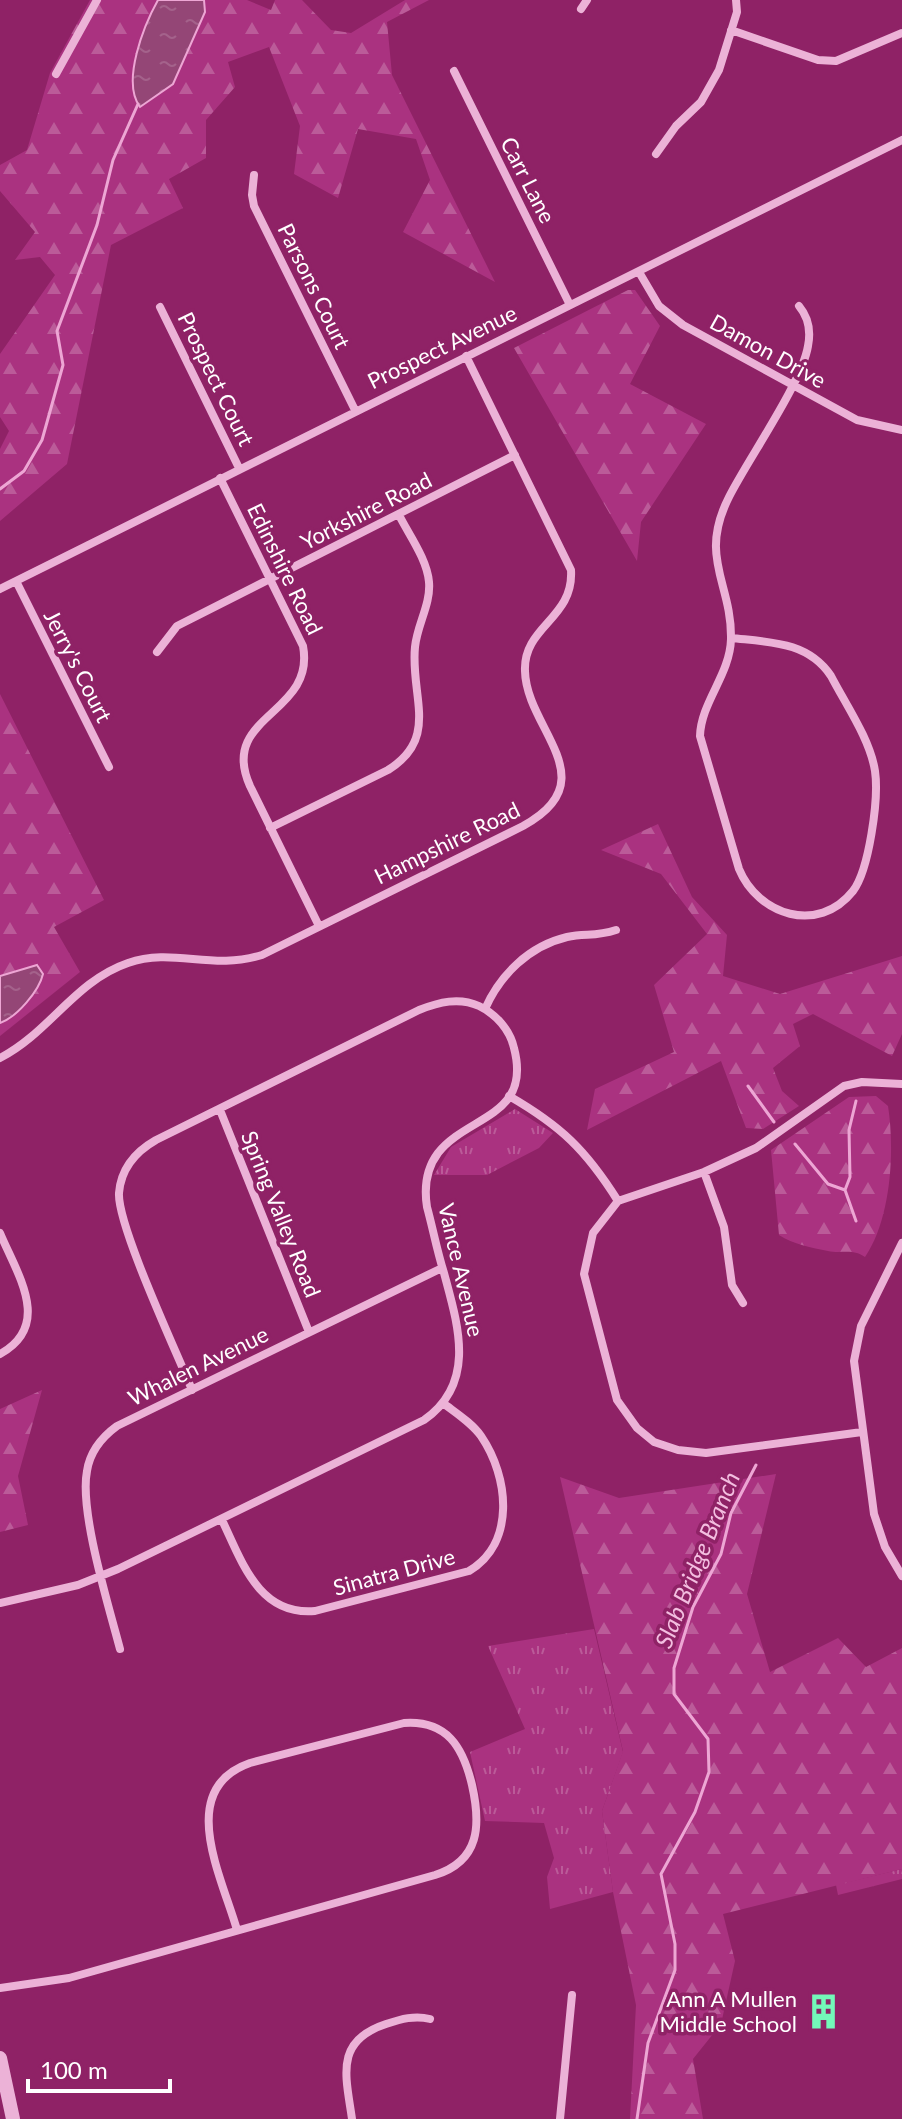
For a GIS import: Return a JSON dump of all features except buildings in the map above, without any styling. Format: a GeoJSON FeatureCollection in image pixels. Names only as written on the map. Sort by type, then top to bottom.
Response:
{"type":"FeatureCollection","features":[{"type":"Feature","properties":{"kind":"street"},"geometry":{"type":"LineString","coordinates":[[56,74],[97,0]]}},
{"type":"Feature","properties":{"kind":"street"},"geometry":{"type":"LineString","coordinates":[[581,9],[587,0]]}},
{"type":"Feature","properties":{"kind":"street"},"geometry":{"type":"LineString","coordinates":[[656,154],[676,126],[701,102],[719,70],[736,0]]}},
{"type":"Feature","properties":{"kind":"street"},"geometry":{"type":"LineString","coordinates":[[731,30],[818,60],[836,61],[902,33]]}},
{"type":"Feature","properties":{"kind":"street","name":"Carr Lane"},"geometry":{"type":"LineString","coordinates":[[454,71],[570,305]]}},
{"type":"Feature","properties":{"kind":"street","name":"Prospect Avenue"},"geometry":{"type":"LineString","coordinates":[[0,589],[902,140]]}},
{"type":"Feature","properties":{"kind":"street","name":"Parsons Court"},"geometry":{"type":"LineString","coordinates":[[254,175],[254,206],[355,410]]}},
{"type":"Feature","properties":{"kind":"street","name":"Damon Drive"},"geometry":{"type":"LineString","coordinates":[[639,272],[666,314],[865,424],[902,430]]}},
{"type":"Feature","properties":{"kind":"street"},"geometry":{"type":"LineString","coordinates":[[731,638],[791,645],[821,664],[831,676],[870,754],[876,791],[864,870],[851,893],[826,911],[800,916],[773,909],[752,893],[739,869],[700,736],[702,718],[724,675],[731,638],[717,572],[716,533],[730,494],[806,357],[808,321],[799,306]]}},
{"type":"Feature","properties":{"kind":"street","name":"Prospect Court"},"geometry":{"type":"LineString","coordinates":[[160,307],[239,468]]}},
{"type":"Feature","properties":{"kind":"street","name":"Hampshire Road"},"geometry":{"type":"LineString","coordinates":[[0,1058],[39,1032],[83,987],[122,965],[164,957],[219,963],[262,955],[534,820],[555,798],[562,779],[560,758],[528,688],[525,660],[536,636],[569,597],[571,570],[466,356]]}},
{"type":"Feature","properties":{"kind":"street","name":"Yorkshire Road"},"geometry":{"type":"LineString","coordinates":[[157,652],[177,626],[515,455]]}},
{"type":"Feature","properties":{"kind":"street","name":"Edinshire Road"},"geometry":{"type":"LineString","coordinates":[[220,478],[301,638],[306,657],[298,688],[286,703],[260,721],[245,747],[247,780],[319,926]]}},
{"type":"Feature","properties":{"kind":"street"},"geometry":{"type":"LineString","coordinates":[[270,828],[388,770],[404,758],[416,740],[420,716],[415,647],[429,593],[429,579],[399,515]]}},
{"type":"Feature","properties":{"kind":"street","name":"Jerry's Court"},"geometry":{"type":"LineString","coordinates":[[16,581],[109,767]]}},
{"type":"Feature","properties":{"kind":"street"},"geometry":{"type":"LineString","coordinates":[[485,1009],[501,979],[520,960],[567,937],[593,937],[616,930]]}},
{"type":"Feature","properties":{"kind":"street"},"geometry":{"type":"LineString","coordinates":[[192,1390],[124,1220],[119,1194],[126,1169],[144,1147],[436,1003],[461,1001],[485,1009],[502,1024],[513,1043],[517,1066],[509,1096],[568,1135],[589,1157],[618,1201]]}},
{"type":"Feature","properties":{"kind":"street"},"geometry":{"type":"LineString","coordinates":[[862,1432],[697,1453],[666,1447],[637,1428],[621,1410],[584,1282],[585,1258],[593,1233],[618,1201],[704,1172],[768,1141],[837,1089],[862,1082],[902,1084]]}},
{"type":"Feature","properties":{"kind":"street","name":"Vance Avenue"},"geometry":{"type":"LineString","coordinates":[[0,1603],[101,1577],[424,1420],[443,1403],[459,1369],[461,1339],[425,1196],[430,1168],[444,1146],[493,1116],[509,1096]]}},
{"type":"Feature","properties":{"kind":"street","name":"Spring Valley Road"},"geometry":{"type":"LineString","coordinates":[[220,1110],[309,1332]]}},
{"type":"Feature","properties":{"kind":"street"},"geometry":{"type":"LineString","coordinates":[[704,1172],[724,1227],[732,1285],[743,1303]]}},
{"type":"Feature","properties":{"kind":"street"},"geometry":{"type":"LineString","coordinates":[[0,1233],[29,1311],[22,1337],[0,1354]]}},
{"type":"Feature","properties":{"kind":"street"},"geometry":{"type":"LineString","coordinates":[[902,1243],[865,1316],[856,1343],[855,1377],[876,1523],[902,1576]]}},
{"type":"Feature","properties":{"kind":"street","name":"Whalen Avenue"},"geometry":{"type":"LineString","coordinates":[[120,1649],[101,1577],[85,1484],[94,1450],[117,1426],[442,1268]]}},
{"type":"Feature","properties":{"kind":"street","name":"Sinatra Drive"},"geometry":{"type":"LineString","coordinates":[[222,1520],[253,1584],[267,1597],[296,1611],[315,1611],[469,1571],[484,1560],[497,1543],[504,1506],[484,1441],[443,1403]]}},
{"type":"Feature","properties":{"kind":"street"},"geometry":{"type":"LineString","coordinates":[[0,1988],[69,1978],[435,1875],[461,1862],[475,1843],[479,1819],[465,1758],[451,1736],[427,1723],[404,1723],[250,1763],[228,1772],[211,1794],[207,1815],[237,1930]]}},
{"type":"Feature","properties":{"kind":"street"},"geometry":{"type":"LineString","coordinates":[[560,2119],[572,1995]]}},
{"type":"Feature","properties":{"kind":"street"},"geometry":{"type":"LineString","coordinates":[[352,2119],[345,2063],[347,2053],[359,2038],[398,2020],[419,2016],[430,2019]]}},
{"type":"Feature","properties":{"kind":"street"},"geometry":{"type":"LineString","coordinates":[[0,2058],[13,2119]]}},
{"type":"Feature","properties":{"kind":"green space"},"geometry":{"type":"Polygon","coordinates":[[[90,0],[247,0],[271,10],[275,0],[302,0],[331,30],[351,33],[405,0],[429,0],[387,22],[392,75],[495,282],[403,232],[430,180],[416,139],[358,129],[338,198],[294,174],[300,126],[269,47],[228,62],[235,87],[206,120],[206,158],[169,179],[183,208],[111,245],[67,464],[0,521],[0,449],[9,431],[0,417],[0,354],[55,275],[40,257],[15,260],[35,232],[0,191],[0,165],[27,150],[50,73],[90,0]]]}},
{"type":"Feature","properties":{"kind":"green space"},"geometry":{"type":"Polygon","coordinates":[[[628,290],[635,290],[660,326],[630,384],[706,424],[641,522],[637,561],[514,348],[628,290]]]}},
{"type":"Feature","properties":{"kind":"green space"},"geometry":{"type":"Polygon","coordinates":[[[0,694],[104,900],[54,927],[80,972],[0,1036],[0,694]]]}},
{"type":"Feature","properties":{"kind":"green space"},"geometry":{"type":"Polygon","coordinates":[[[658,824],[692,897],[727,935],[723,976],[780,994],[902,956],[902,1034],[892,1056],[813,1014],[793,1024],[800,1046],[773,1068],[782,1091],[799,1106],[763,1129],[746,1128],[721,1061],[587,1130],[595,1089],[674,1052],[654,985],[707,934],[661,874],[601,850],[658,824]]]}},
{"type":"Feature","properties":{"kind":"green space"},"geometry":{"type":"Polygon","coordinates":[[[876,1096],[888,1106],[891,1164],[881,1224],[865,1257],[809,1247],[779,1235],[771,1150],[849,1097],[876,1096]]]}},
{"type":"Feature","properties":{"kind":"green space"},"geometry":{"type":"Polygon","coordinates":[[[515,1109],[553,1133],[539,1148],[487,1175],[434,1175],[451,1147],[515,1109]]]}},
{"type":"Feature","properties":{"kind":"green space"},"geometry":{"type":"Polygon","coordinates":[[[42,1390],[18,1476],[28,1525],[0,1532],[0,1409],[42,1390]]]}},
{"type":"Feature","properties":{"kind":"green space"},"geometry":{"type":"Polygon","coordinates":[[[776,1474],[747,1594],[770,1672],[838,1638],[866,1667],[902,1648],[902,1869],[723,1914],[735,1961],[721,2024],[693,2059],[703,2119],[630,2119],[636,2005],[613,1892],[602,1811],[623,1751],[560,1477],[619,1498],[776,1474]]]}},
{"type":"Feature","properties":{"kind":"green space"},"geometry":{"type":"Polygon","coordinates":[[[594,1629],[623,1752],[602,1811],[613,1892],[550,1909],[547,1877],[554,1858],[544,1823],[485,1821],[470,1752],[525,1729],[488,1646],[594,1629]]]}},
{"type":"Feature","properties":{"kind":"green space"},"geometry":{"type":"Polygon","coordinates":[[[902,1869],[902,1879],[838,1895],[836,1885],[902,1869]]]}},
{"type":"Feature","properties":{"kind":"water"},"geometry":{"type":"Polygon","coordinates":[[[158,0],[204,0],[205,12],[173,84],[140,107],[135,96],[134,69],[141,38],[158,0]]]}},
{"type":"Feature","properties":{"kind":"water"},"geometry":{"type":"Polygon","coordinates":[[[37,965],[43,974],[37,988],[20,1009],[0,1023],[0,976],[37,965]]]}},
{"type":"Feature","properties":{"kind":"waterway"},"geometry":{"type":"LineString","coordinates":[[0,489],[24,471],[42,440],[63,365],[57,331],[97,225],[113,160],[138,104]]}},
{"type":"Feature","properties":{"kind":"waterway","name":"Slab Bridge Branch"},"geometry":{"type":"LineString","coordinates":[[748,1086],[774,1122]]}},
{"type":"Feature","properties":{"kind":"waterway"},"geometry":{"type":"LineString","coordinates":[[845,1190],[850,1177],[849,1130],[856,1101]]}},
{"type":"Feature","properties":{"kind":"waterway","name":"Slab Bridge Branch"},"geometry":{"type":"LineString","coordinates":[[795,1144],[828,1184],[845,1190]]}},
{"type":"Feature","properties":{"kind":"waterway","name":"Slab Bridge Branch"},"geometry":{"type":"LineString","coordinates":[[845,1190],[856,1221]]}},
{"type":"Feature","properties":{"kind":"waterway","name":"Slab Bridge Branch"},"geometry":{"type":"LineString","coordinates":[[637,2119],[648,2043],[675,1970],[675,1944],[661,1874],[695,1812],[709,1772],[708,1739],[674,1694],[674,1668],[693,1607],[721,1554],[731,1513],[756,1465]]}},
{"type":"Feature","properties":{"kind":"place","name":"Ann A Mullen Middle School"},"geometry":{"type":"Point","coordinates":[823,2012]}}]}
